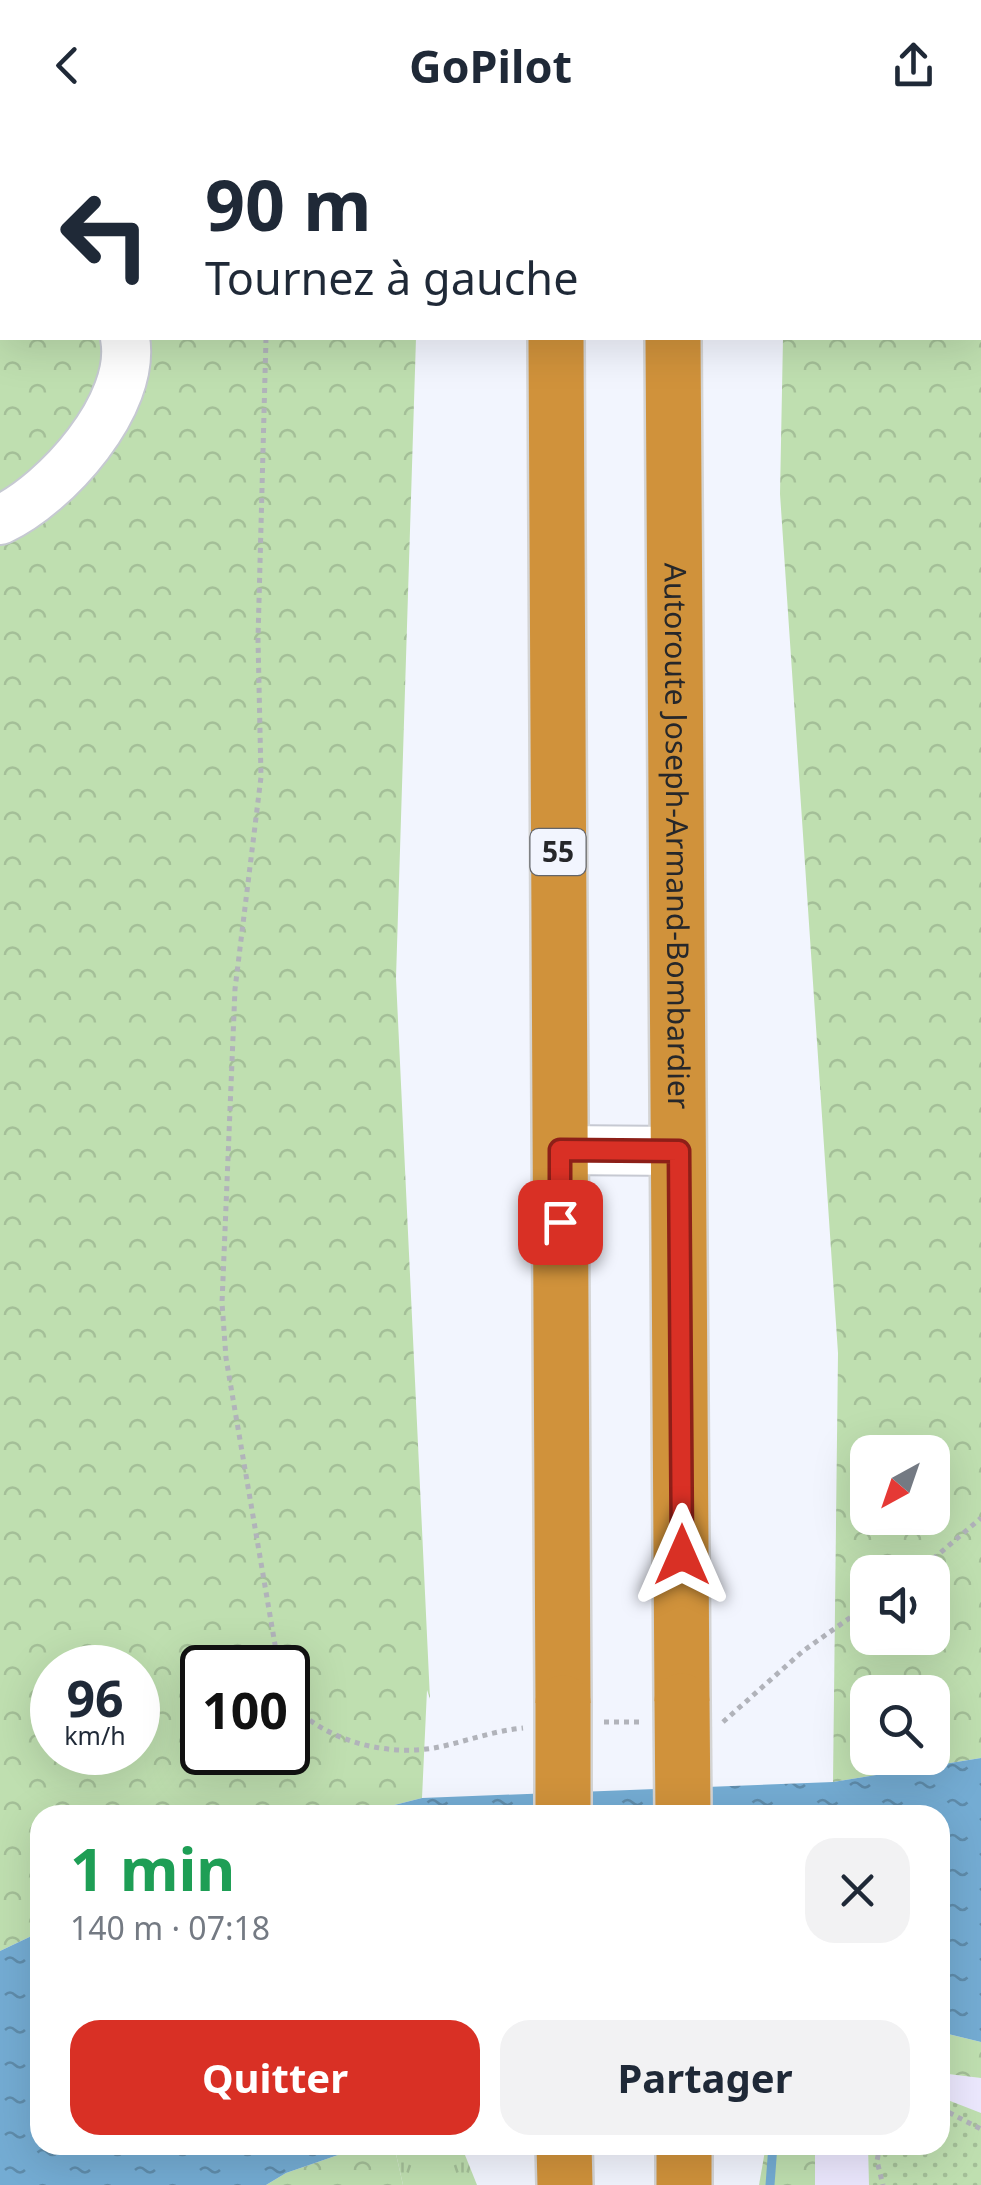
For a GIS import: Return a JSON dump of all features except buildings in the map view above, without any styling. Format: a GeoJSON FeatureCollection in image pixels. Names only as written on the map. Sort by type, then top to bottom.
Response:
{"type":"FeatureCollection","features":[{"type":"Feature","properties":{"kind":"highway","name":"55"},"geometry":{"type":"LineString","coordinates":[[556,340],[563,1805]]}},
{"type":"Feature","properties":{"kind":"highway","name":"Autoroute Joseph-Armand-Bombardier"},"geometry":{"type":"LineString","coordinates":[[673,340],[683,1805]]}},
{"type":"Feature","properties":{"kind":"highway"},"geometry":{"type":"LineString","coordinates":[[564,2155],[565,2185]]}},
{"type":"Feature","properties":{"kind":"highway"},"geometry":{"type":"LineString","coordinates":[[684,2155],[684,2185]]}},
{"type":"Feature","properties":{"kind":"street"},"geometry":{"type":"LineString","coordinates":[[0,520],[46,490],[100,428],[118,384],[126,340]]}},
{"type":"Feature","properties":{"kind":"street"},"geometry":{"type":"LineString","coordinates":[[560,1150],[679,1151]]}},
{"type":"Feature","properties":{"kind":"path"},"geometry":{"type":"LineString","coordinates":[[266,340],[258,639],[261,777],[234,989],[222,1303],[226,1358],[275,1645]]}},
{"type":"Feature","properties":{"kind":"path"},"geometry":{"type":"LineString","coordinates":[[938,1555],[981,1518]]}},
{"type":"Feature","properties":{"kind":"path"},"geometry":{"type":"LineString","coordinates":[[950,2113],[981,2129]]}},
{"type":"Feature","properties":{"kind":"path"},"geometry":{"type":"LineString","coordinates":[[879,2155],[883,2185]]}},
{"type":"Feature","properties":{"kind":"shaded area"},"geometry":{"type":"Polygon","coordinates":[[[950,2074],[981,2078],[981,2185],[815,2185],[815,2155],[950,2155],[950,2074]]]}},
{"type":"Feature","properties":{"kind":"green space"},"geometry":{"type":"Polygon","coordinates":[[[0,340],[416,340],[396,978],[430,1699],[427,1690],[422,1798],[394,1805],[30,1805],[30,1937],[0,1951],[0,340]]]}},
{"type":"Feature","properties":{"kind":"green space"},"geometry":{"type":"Polygon","coordinates":[[[783,340],[981,340],[981,1758],[950,1763],[950,1675],[850,1675],[850,1775],[876,1775],[833,1782],[838,1353],[780,494],[783,340]]]}},
{"type":"Feature","properties":{"kind":"green space"},"geometry":{"type":"Polygon","coordinates":[[[950,2034],[981,2042],[981,2078],[950,2074],[950,2034]]]}},
{"type":"Feature","properties":{"kind":"green space"},"geometry":{"type":"Polygon","coordinates":[[[950,2101],[981,2113],[981,2185],[869,2185],[868,2155],[950,2155],[950,2101]]]}},
{"type":"Feature","properties":{"kind":"green space"},"geometry":{"type":"Polygon","coordinates":[[[338,2155],[396,2155],[403,2185],[266,2185],[286,2173],[338,2155]]]}},
{"type":"Feature","properties":{"kind":"green space"},"geometry":{"type":"Polygon","coordinates":[[[396,2155],[465,2155],[477,2185],[403,2185],[396,2155]]]}},
{"type":"Feature","properties":{"kind":"green space"},"geometry":{"type":"Polygon","coordinates":[[[764,2155],[815,2155],[815,2185],[759,2185],[764,2155]]]}},
{"type":"Feature","properties":{"kind":"water"},"geometry":{"type":"Polygon","coordinates":[[[981,1758],[981,2042],[950,2034],[950,1805],[394,1805],[422,1798],[833,1782],[876,1775],[950,1775],[950,1763],[981,1758]]]}},
{"type":"Feature","properties":{"kind":"water"},"geometry":{"type":"Polygon","coordinates":[[[30,1937],[30,2155],[338,2155],[286,2173],[266,2185],[0,2185],[0,1951],[30,1937]]]}},
{"type":"Feature","properties":{"kind":"waterway"},"geometry":{"type":"LineString","coordinates":[[770,2185],[772,2155]]}},
{"type":"Feature","properties":{"kind":"route"},"geometry":{"type":"LineString","coordinates":[[560,1222],[560,1150],[679,1151],[682,1555]]}}]}
